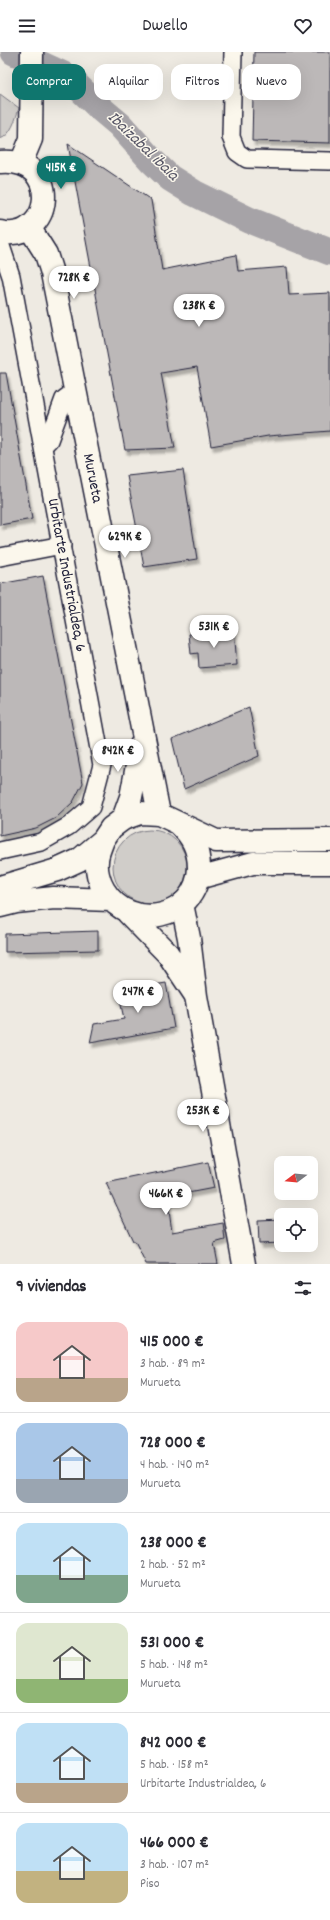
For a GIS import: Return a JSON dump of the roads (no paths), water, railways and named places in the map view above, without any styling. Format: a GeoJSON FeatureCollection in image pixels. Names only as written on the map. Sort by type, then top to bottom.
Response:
{"type":"FeatureCollection","features":[{"type":"Feature","properties":{"kind":"main road"},"geometry":{"type":"LineString","coordinates":[[0,232],[18,232],[29,227],[37,219],[43,209],[43,187],[38,177],[30,169],[10,163],[31,139],[33,102],[32,52]]}},
{"type":"Feature","properties":{"kind":"main road","name":"Murueta"},"geometry":{"type":"LineString","coordinates":[[29,227],[46,254],[52,273],[143,734],[167,817]]}},
{"type":"Feature","properties":{"kind":"main road","name":"Murueta"},"geometry":{"type":"LineString","coordinates":[[123,819],[131,797],[143,734]]}},
{"type":"Feature","properties":{"kind":"main road"},"geometry":{"type":"LineString","coordinates":[[0,887],[57,870],[79,860],[103,840],[111,828],[123,819],[140,813],[167,817],[216,841],[330,840]]}},
{"type":"Feature","properties":{"kind":"main road"},"geometry":{"type":"LineString","coordinates":[[128,913],[147,917],[166,914],[182,904],[192,892],[198,878],[199,856],[191,835],[167,817]]}},
{"type":"Feature","properties":{"kind":"main road"},"geometry":{"type":"LineString","coordinates":[[103,840],[97,861],[99,882],[111,900],[128,913],[168,954],[196,996]]}},
{"type":"Feature","properties":{"kind":"main road"},"geometry":{"type":"LineString","coordinates":[[198,878],[253,863],[330,863]]}},
{"type":"Feature","properties":{"kind":"main road"},"geometry":{"type":"LineString","coordinates":[[0,906],[16,902],[54,898],[111,900]]}},
{"type":"Feature","properties":{"kind":"main road"},"geometry":{"type":"LineString","coordinates":[[182,904],[190,938],[196,996],[244,1264]]}},
{"type":"Feature","properties":{"kind":"street"},"geometry":{"type":"LineString","coordinates":[[233,52],[231,137],[237,152],[247,159],[330,161]]}},
{"type":"Feature","properties":{"kind":"street","name":"Urbitarte Industrialdea, 6"},"geometry":{"type":"LineString","coordinates":[[0,243],[11,276],[102,765],[91,807],[69,826],[41,842],[0,851]]}},
{"type":"Feature","properties":{"kind":"street"},"geometry":{"type":"LineString","coordinates":[[43,446],[49,440],[64,399],[75,391]]}},
{"type":"Feature","properties":{"kind":"street"},"geometry":{"type":"LineString","coordinates":[[0,557],[62,545]]}},
{"type":"Feature","properties":{"kind":"waterway","name":"Ibaizabal ibaia"},"geometry":{"type":"LineString","coordinates":[[14,52],[68,77],[120,125],[152,161],[170,178],[194,193],[249,220],[330,252]]}}]}
